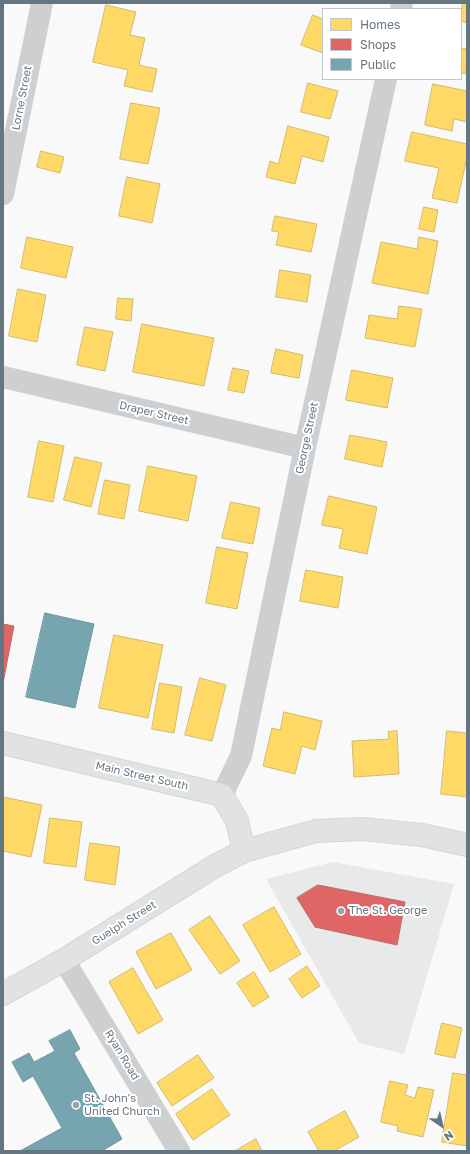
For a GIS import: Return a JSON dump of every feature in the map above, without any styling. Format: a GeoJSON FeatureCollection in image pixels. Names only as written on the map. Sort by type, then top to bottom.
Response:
{"type":"FeatureCollection","features":[{"type":"Feature","properties":{"kind":"main road","name":"Main Street South"},"geometry":{"type":"LineString","coordinates":[[3,743],[222,795]]}},
{"type":"Feature","properties":{"kind":"main road"},"geometry":{"type":"LineString","coordinates":[[222,795],[237,821],[244,850]]}},
{"type":"Feature","properties":{"kind":"main road","name":"Guelph Street"},"geometry":{"type":"LineString","coordinates":[[3,994],[64,960],[215,866],[244,850],[316,831],[362,829],[422,835],[467,845]]}},
{"type":"Feature","properties":{"kind":"street","name":"Lorne Street"},"geometry":{"type":"LineString","coordinates":[[3,194],[42,3]]}},
{"type":"Feature","properties":{"kind":"street","name":"George Street"},"geometry":{"type":"LineString","coordinates":[[222,795],[241,756],[305,448],[386,80]]}},
{"type":"Feature","properties":{"kind":"street","name":"Draper Street"},"geometry":{"type":"LineString","coordinates":[[3,377],[305,448]]}},
{"type":"Feature","properties":{"kind":"street","name":"Ryan Road"},"geometry":{"type":"LineString","coordinates":[[64,960],[179,1151]]}},
{"type":"Feature","properties":{"kind":"shaded area"},"geometry":{"type":"Polygon","coordinates":[[[333,862],[454,884],[404,1054],[359,1043],[266,879],[333,862]]]}},
{"type":"Feature","properties":{"kind":"building: Homes"},"geometry":{"type":"Polygon","coordinates":[[[463,3],[467,3],[467,23],[462,21],[463,3]]]}},
{"type":"Feature","properties":{"kind":"building: Homes"},"geometry":{"type":"Polygon","coordinates":[[[106,5],[136,12],[130,35],[145,38],[139,65],[157,69],[152,92],[124,86],[128,70],[93,62],[106,5]]]}},
{"type":"Feature","properties":{"kind":"building: Homes"},"geometry":{"type":"Polygon","coordinates":[[[313,15],[322,19],[322,53],[301,45],[313,15]]]}},
{"type":"Feature","properties":{"kind":"building: Homes"},"geometry":{"type":"Polygon","coordinates":[[[462,48],[467,49],[466,74],[462,73],[462,48]]]}},
{"type":"Feature","properties":{"kind":"building: Homes"},"geometry":{"type":"Polygon","coordinates":[[[308,83],[338,91],[330,119],[301,112],[308,83]]]}},
{"type":"Feature","properties":{"kind":"building: Homes"},"geometry":{"type":"Polygon","coordinates":[[[433,84],[467,91],[467,122],[454,119],[452,131],[425,125],[433,84]]]}},
{"type":"Feature","properties":{"kind":"building: Homes"},"geometry":{"type":"Polygon","coordinates":[[[131,103],[160,108],[148,164],[120,159],[131,103]]]}},
{"type":"Feature","properties":{"kind":"building: Homes"},"geometry":{"type":"Polygon","coordinates":[[[288,126],[329,137],[323,162],[302,156],[295,184],[266,177],[270,161],[278,164],[288,126]]]}},
{"type":"Feature","properties":{"kind":"building: Homes"},"geometry":{"type":"Polygon","coordinates":[[[412,132],[467,144],[467,157],[457,203],[432,198],[439,168],[405,161],[412,132]]]}},
{"type":"Feature","properties":{"kind":"building: Homes"},"geometry":{"type":"Polygon","coordinates":[[[41,151],[64,157],[60,173],[37,167],[41,151]]]}},
{"type":"Feature","properties":{"kind":"building: Homes"},"geometry":{"type":"Polygon","coordinates":[[[127,177],[160,184],[152,223],[119,216],[127,177]]]}},
{"type":"Feature","properties":{"kind":"building: Homes"},"geometry":{"type":"Polygon","coordinates":[[[424,207],[438,210],[434,232],[419,229],[424,207]]]}},
{"type":"Feature","properties":{"kind":"building: Homes"},"geometry":{"type":"Polygon","coordinates":[[[275,216],[317,224],[311,252],[276,245],[279,232],[272,231],[275,216]]]}},
{"type":"Feature","properties":{"kind":"building: Homes"},"geometry":{"type":"Polygon","coordinates":[[[27,237],[73,247],[66,278],[21,268],[27,237]]]}},
{"type":"Feature","properties":{"kind":"building: Homes"},"geometry":{"type":"Polygon","coordinates":[[[419,237],[438,241],[428,294],[372,283],[381,242],[417,249],[419,237]]]}},
{"type":"Feature","properties":{"kind":"building: Homes"},"geometry":{"type":"Polygon","coordinates":[[[280,270],[311,275],[307,302],[276,297],[280,270]]]}},
{"type":"Feature","properties":{"kind":"building: Homes"},"geometry":{"type":"Polygon","coordinates":[[[18,289],[46,295],[37,342],[9,336],[18,289]]]}},
{"type":"Feature","properties":{"kind":"building: Homes"},"geometry":{"type":"Polygon","coordinates":[[[118,298],[133,299],[131,321],[116,319],[118,298]]]}},
{"type":"Feature","properties":{"kind":"building: Homes"},"geometry":{"type":"Polygon","coordinates":[[[399,306],[422,309],[415,347],[365,338],[369,315],[397,319],[399,306]]]}},
{"type":"Feature","properties":{"kind":"building: Homes"},"geometry":{"type":"Polygon","coordinates":[[[142,324],[214,338],[204,386],[133,372],[142,324]]]}},
{"type":"Feature","properties":{"kind":"building: Homes"},"geometry":{"type":"Polygon","coordinates":[[[85,327],[113,332],[105,371],[77,365],[85,327]]]}},
{"type":"Feature","properties":{"kind":"building: Homes"},"geometry":{"type":"Polygon","coordinates":[[[276,349],[303,355],[299,378],[271,373],[276,349]]]}},
{"type":"Feature","properties":{"kind":"building: Homes"},"geometry":{"type":"Polygon","coordinates":[[[233,368],[249,371],[244,393],[228,390],[233,368]]]}},
{"type":"Feature","properties":{"kind":"building: Homes"},"geometry":{"type":"Polygon","coordinates":[[[352,370],[393,378],[387,408],[346,400],[352,370]]]}},
{"type":"Feature","properties":{"kind":"building: Homes"},"geometry":{"type":"Polygon","coordinates":[[[350,435],[387,442],[382,467],[345,459],[350,435]]]}},
{"type":"Feature","properties":{"kind":"building: Homes"},"geometry":{"type":"Polygon","coordinates":[[[39,441],[64,446],[53,502],[28,497],[39,441]]]}},
{"type":"Feature","properties":{"kind":"building: Homes"},"geometry":{"type":"Polygon","coordinates":[[[75,457],[102,463],[91,507],[64,500],[75,457]]]}},
{"type":"Feature","properties":{"kind":"building: Homes"},"geometry":{"type":"Polygon","coordinates":[[[148,466],[197,476],[188,521],[139,511],[148,466]]]}},
{"type":"Feature","properties":{"kind":"building: Homes"},"geometry":{"type":"Polygon","coordinates":[[[105,480],[130,485],[124,519],[98,514],[105,480]]]}},
{"type":"Feature","properties":{"kind":"building: Homes"},"geometry":{"type":"Polygon","coordinates":[[[329,496],[377,507],[367,554],[339,548],[343,529],[322,525],[329,496]]]}},
{"type":"Feature","properties":{"kind":"building: Homes"},"geometry":{"type":"Polygon","coordinates":[[[231,502],[260,508],[253,544],[222,538],[231,502]]]}},
{"type":"Feature","properties":{"kind":"building: Homes"},"geometry":{"type":"Polygon","coordinates":[[[217,547],[248,553],[237,609],[206,603],[217,547]]]}},
{"type":"Feature","properties":{"kind":"building: Homes"},"geometry":{"type":"Polygon","coordinates":[[[306,570],[343,577],[338,608],[300,601],[306,570]]]}},
{"type":"Feature","properties":{"kind":"building: Homes"},"geometry":{"type":"Polygon","coordinates":[[[114,635],[163,645],[148,718],[99,708],[114,635]]]}},
{"type":"Feature","properties":{"kind":"building: Homes"},"geometry":{"type":"Polygon","coordinates":[[[200,678],[226,685],[212,741],[185,735],[200,678]]]}},
{"type":"Feature","properties":{"kind":"building: Homes"},"geometry":{"type":"Polygon","coordinates":[[[160,683],[182,687],[174,733],[152,729],[160,683]]]}},
{"type":"Feature","properties":{"kind":"building: Homes"},"geometry":{"type":"Polygon","coordinates":[[[284,712],[322,721],[315,750],[302,746],[295,774],[263,766],[272,728],[280,730],[284,712]]]}},
{"type":"Feature","properties":{"kind":"building: Homes"},"geometry":{"type":"Polygon","coordinates":[[[397,731],[399,774],[354,777],[352,741],[389,739],[388,732],[397,731]]]}},
{"type":"Feature","properties":{"kind":"building: Homes"},"geometry":{"type":"Polygon","coordinates":[[[447,731],[467,733],[467,797],[441,794],[447,731]]]}},
{"type":"Feature","properties":{"kind":"building: Homes"},"geometry":{"type":"Polygon","coordinates":[[[3,797],[42,805],[31,857],[3,851],[3,797]]]}},
{"type":"Feature","properties":{"kind":"building: Homes"},"geometry":{"type":"Polygon","coordinates":[[[50,818],[82,822],[76,867],[44,863],[50,818]]]}},
{"type":"Feature","properties":{"kind":"building: Homes"},"geometry":{"type":"Polygon","coordinates":[[[90,843],[120,847],[115,885],[85,880],[90,843]]]}},
{"type":"Feature","properties":{"kind":"building: Homes"},"geometry":{"type":"Polygon","coordinates":[[[274,907],[301,954],[270,972],[243,925],[274,907]]]}},
{"type":"Feature","properties":{"kind":"building: Homes"},"geometry":{"type":"Polygon","coordinates":[[[210,916],[240,961],[220,974],[189,930],[210,916]]]}},
{"type":"Feature","properties":{"kind":"building: Homes"},"geometry":{"type":"Polygon","coordinates":[[[171,933],[192,970],[156,989],[136,952],[171,933]]]}},
{"type":"Feature","properties":{"kind":"building: Homes"},"geometry":{"type":"Polygon","coordinates":[[[307,966],[320,986],[302,998],[289,979],[307,966]]]}},
{"type":"Feature","properties":{"kind":"building: Homes"},"geometry":{"type":"Polygon","coordinates":[[[133,968],[163,1020],[138,1034],[109,982],[133,968]]]}},
{"type":"Feature","properties":{"kind":"building: Homes"},"geometry":{"type":"Polygon","coordinates":[[[254,972],[269,997],[253,1007],[237,983],[254,972]]]}},
{"type":"Feature","properties":{"kind":"building: Homes"},"geometry":{"type":"Polygon","coordinates":[[[442,1023],[462,1028],[455,1058],[435,1054],[442,1023]]]}},
{"type":"Feature","properties":{"kind":"building: Homes"},"geometry":{"type":"Polygon","coordinates":[[[198,1055],[214,1078],[172,1106],[157,1083],[198,1055]]]}},
{"type":"Feature","properties":{"kind":"building: Homes"},"geometry":{"type":"Polygon","coordinates":[[[453,1073],[467,1075],[467,1146],[442,1142],[453,1073]]]}},
{"type":"Feature","properties":{"kind":"building: Homes"},"geometry":{"type":"Polygon","coordinates":[[[390,1081],[408,1085],[405,1095],[415,1098],[418,1087],[434,1090],[423,1137],[397,1131],[398,1126],[381,1122],[390,1081]]]}},
{"type":"Feature","properties":{"kind":"building: Homes"},"geometry":{"type":"Polygon","coordinates":[[[212,1089],[230,1115],[193,1140],[176,1114],[212,1089]]]}},
{"type":"Feature","properties":{"kind":"building: Homes"},"geometry":{"type":"Polygon","coordinates":[[[345,1111],[359,1137],[334,1151],[319,1151],[308,1132],[345,1111]]]}},
{"type":"Feature","properties":{"kind":"building: Homes"},"geometry":{"type":"Polygon","coordinates":[[[256,1139],[262,1151],[235,1151],[256,1139]]]}},
{"type":"Feature","properties":{"kind":"building: Shops"},"geometry":{"type":"Polygon","coordinates":[[[3,624],[14,626],[3,683],[3,624]]]}},
{"type":"Feature","properties":{"kind":"building: Shops"},"geometry":{"type":"Polygon","coordinates":[[[318,885],[405,902],[397,945],[315,927],[297,898],[318,885]]]}},
{"type":"Feature","properties":{"kind":"building: Public"},"geometry":{"type":"Polygon","coordinates":[[[45,613],[94,624],[75,708],[26,697],[45,613]]]}},
{"type":"Feature","properties":{"kind":"building: Public","name":"St. John's United Church"},"geometry":{"type":"Polygon","coordinates":[[[70,1030],[80,1049],[74,1053],[122,1139],[102,1151],[20,1151],[62,1128],[33,1076],[23,1082],[12,1062],[29,1053],[34,1062],[55,1051],[49,1041],[70,1030]]]}},
{"type":"Feature","properties":{"kind":"place","name":"The St. George"},"geometry":{"type":"Point","coordinates":[341,911]}},
{"type":"Feature","properties":{"kind":"place","name":"St. John's United Church"},"geometry":{"type":"Point","coordinates":[76,1105]}}]}
